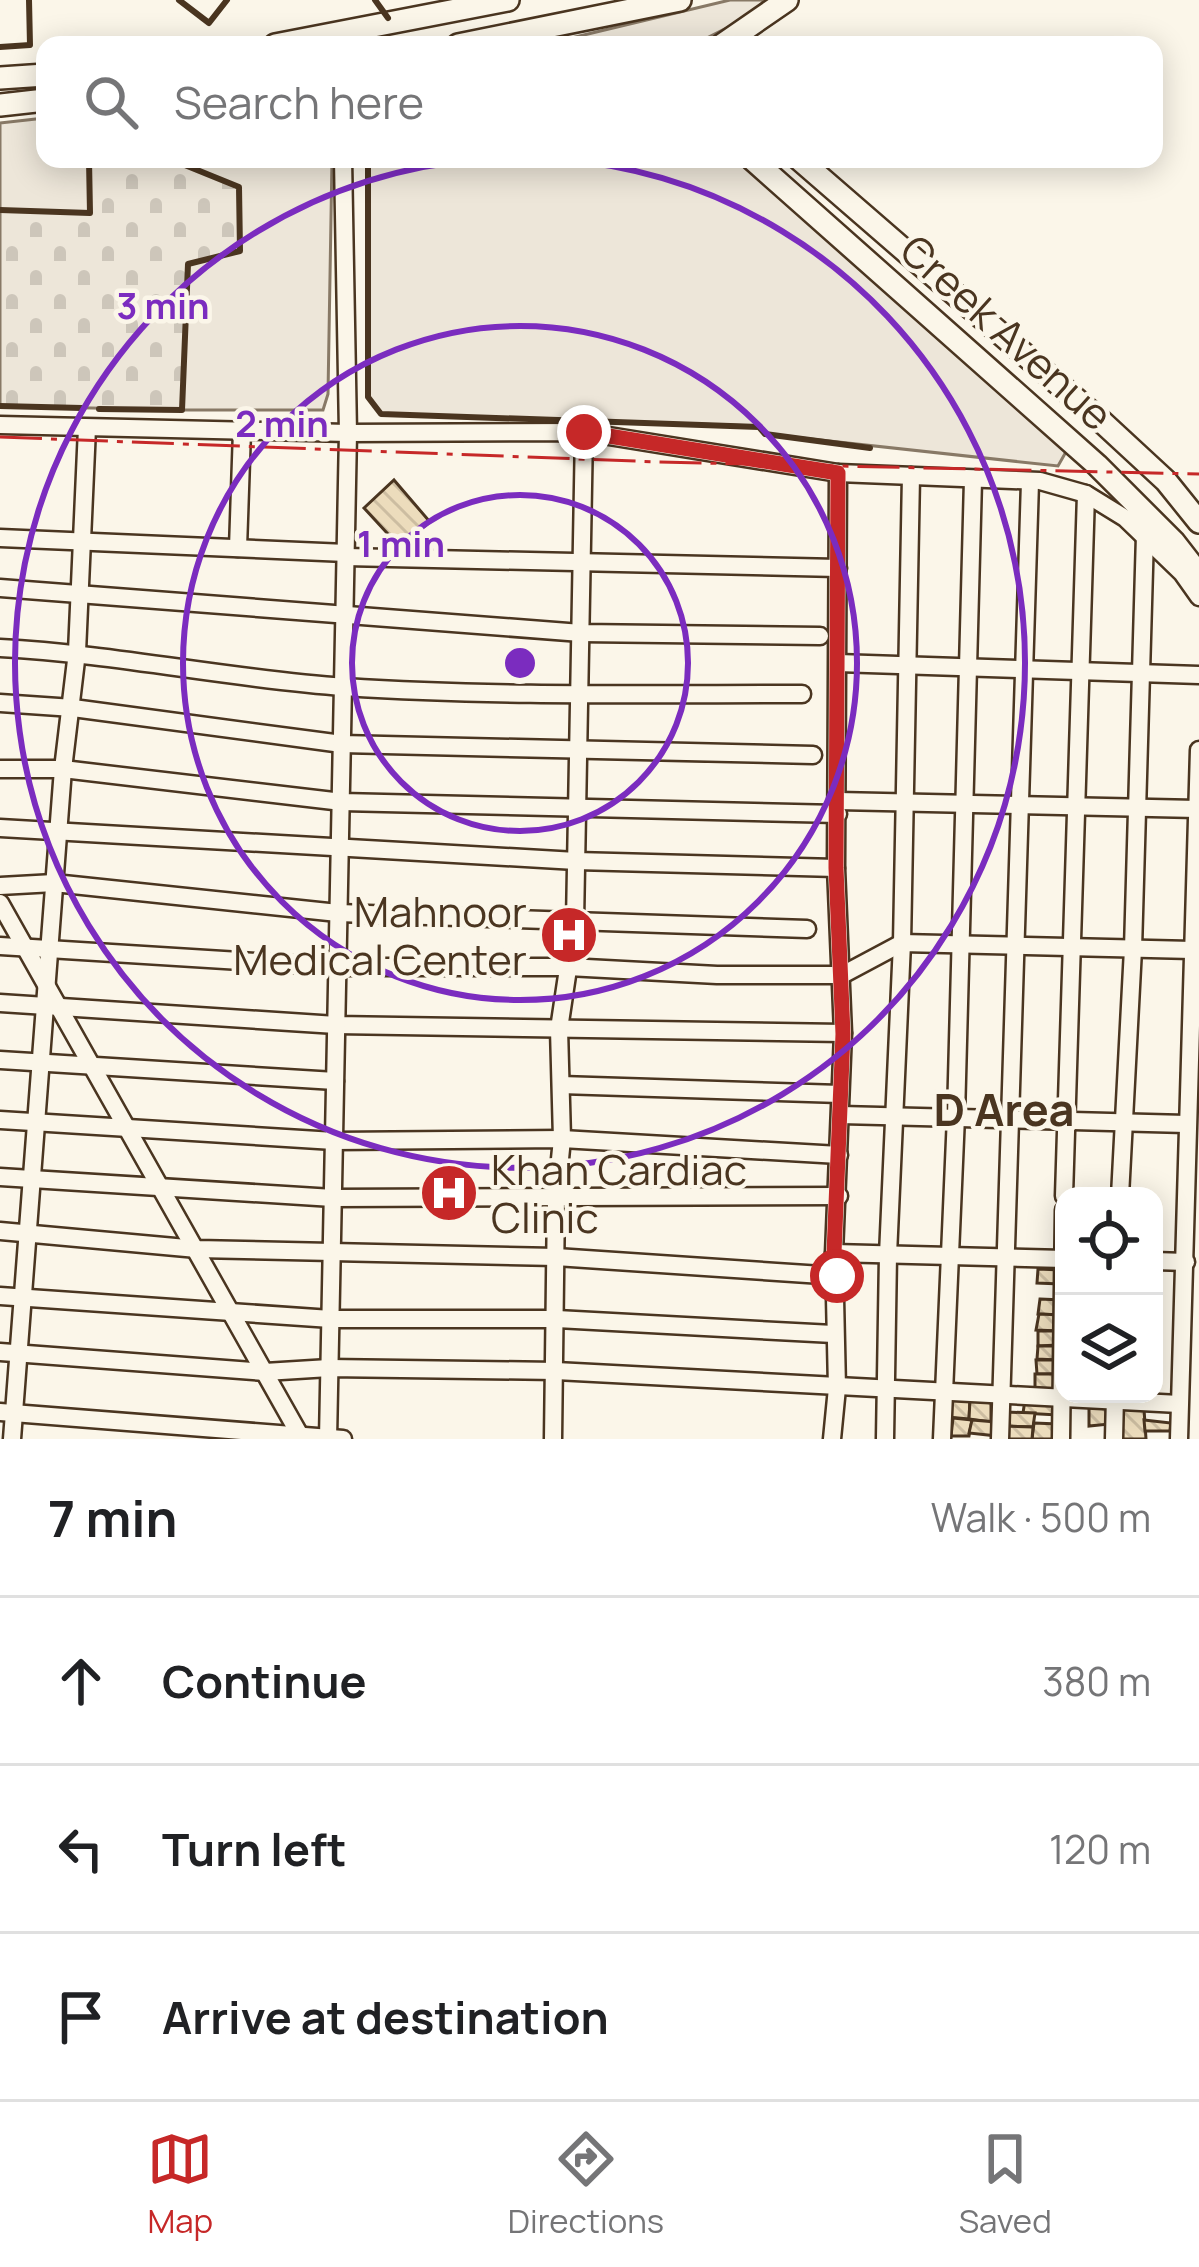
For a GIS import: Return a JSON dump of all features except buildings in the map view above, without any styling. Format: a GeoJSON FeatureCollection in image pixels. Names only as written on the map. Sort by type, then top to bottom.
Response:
{"type":"FeatureCollection","features":[{"type":"Feature","properties":{"kind":"main road"},"geometry":{"type":"LineString","coordinates":[[322,36],[508,0]]}},
{"type":"Feature","properties":{"kind":"main road"},"geometry":{"type":"LineString","coordinates":[[502,36],[680,0]]}},
{"type":"Feature","properties":{"kind":"main road"},"geometry":{"type":"LineString","coordinates":[[735,36],[787,0]]}},
{"type":"Feature","properties":{"kind":"main road"},"geometry":{"type":"LineString","coordinates":[[0,78],[36,75]]}},
{"type":"Feature","properties":{"kind":"main road"},"geometry":{"type":"LineString","coordinates":[[0,104],[36,101]]}},
{"type":"Feature","properties":{"kind":"main road","name":"Creek Avenue"},"geometry":{"type":"LineString","coordinates":[[762,168],[1097,465],[1174,542],[1199,574]]}},
{"type":"Feature","properties":{"kind":"main road","name":"Creek Avenue"},"geometry":{"type":"LineString","coordinates":[[809,168],[1100,420],[1166,481],[1199,522]]}},
{"type":"Feature","properties":{"kind":"street"},"geometry":{"type":"LineString","coordinates":[[328,1439],[348,433],[343,168]]}},
{"type":"Feature","properties":{"kind":"street"},"geometry":{"type":"LineString","coordinates":[[0,425],[348,433],[584,432],[838,473],[1069,486],[1145,535],[1182,572],[1199,597]]}},
{"type":"Feature","properties":{"kind":"street"},"geometry":{"type":"LineString","coordinates":[[46,985],[63,769],[73,708],[87,428]]}},
{"type":"Feature","properties":{"kind":"street"},"geometry":{"type":"LineString","coordinates":[[238,548],[242,431]]}},
{"type":"Feature","properties":{"kind":"street"},"geometry":{"type":"LineString","coordinates":[[553,1439],[556,1199],[562,1139],[559,1029],[575,922],[584,432]]}},
{"type":"Feature","properties":{"kind":"street"},"geometry":{"type":"LineString","coordinates":[[832,1439],[837,1388],[834,1253],[843,1034],[836,868],[838,473]]}},
{"type":"Feature","properties":{"kind":"street"},"geometry":{"type":"LineString","coordinates":[[885,1439],[887,1255],[902,943],[911,476]]}},
{"type":"Feature","properties":{"kind":"street"},"geometry":{"type":"LineString","coordinates":[[942,1439],[973,480]]}},
{"type":"Feature","properties":{"kind":"street"},"geometry":{"type":"LineString","coordinates":[[1000,1439],[1030,482]]}},
{"type":"Feature","properties":{"kind":"street"},"geometry":{"type":"LineString","coordinates":[[1064,1187],[1086,494]]}},
{"type":"Feature","properties":{"kind":"street"},"geometry":{"type":"LineString","coordinates":[[1120,1187],[1145,535]]}},
{"type":"Feature","properties":{"kind":"street"},"geometry":{"type":"LineString","coordinates":[[0,538],[346,555],[838,568]]}},
{"type":"Feature","properties":{"kind":"street"},"geometry":{"type":"LineString","coordinates":[[0,588],[581,633],[820,636]]}},
{"type":"Feature","properties":{"kind":"street"},"geometry":{"type":"LineString","coordinates":[[0,648],[77,652],[343,687],[802,694]]}},
{"type":"Feature","properties":{"kind":"street"},"geometry":{"type":"LineString","coordinates":[[838,663],[1199,675]]}},
{"type":"Feature","properties":{"kind":"street"},"geometry":{"type":"LineString","coordinates":[[0,704],[73,708],[342,744],[813,755]]}},
{"type":"Feature","properties":{"kind":"street"},"geometry":{"type":"LineString","coordinates":[[1179,1439],[1199,751]]}},
{"type":"Feature","properties":{"kind":"street"},"geometry":{"type":"LineString","coordinates":[[0,769],[63,769],[342,802],[577,810],[904,802],[1197,809]]}},
{"type":"Feature","properties":{"kind":"street"},"geometry":{"type":"LineString","coordinates":[[0,828],[576,861],[836,868]]}},
{"type":"Feature","properties":{"kind":"street"},"geometry":{"type":"LineString","coordinates":[[0,886],[54,883],[338,913],[807,929]]}},
{"type":"Feature","properties":{"kind":"street"},"geometry":{"type":"LineString","coordinates":[[0,903],[46,985],[51,1006],[92,1066],[302,1439]]}},
{"type":"Feature","properties":{"kind":"street"},"geometry":{"type":"LineString","coordinates":[[0,946],[337,967],[568,967],[644,974],[842,975],[902,943],[1192,950]]}},
{"type":"Feature","properties":{"kind":"street"},"geometry":{"type":"LineString","coordinates":[[0,1003],[336,1024],[843,1034]]}},
{"type":"Feature","properties":{"kind":"street"},"geometry":{"type":"LineString","coordinates":[[12,1439],[7,1413],[9,1353],[23,1298],[39,1063],[51,1006]]}},
{"type":"Feature","properties":{"kind":"street"},"geometry":{"type":"LineString","coordinates":[[0,1060],[335,1081]]}},
{"type":"Feature","properties":{"kind":"street"},"geometry":{"type":"LineString","coordinates":[[561,1084],[840,1094]]}},
{"type":"Feature","properties":{"kind":"street"},"geometry":{"type":"LineString","coordinates":[[841,1115],[1186,1124]]}},
{"type":"Feature","properties":{"kind":"street"},"geometry":{"type":"LineString","coordinates":[[0,1120],[334,1141],[562,1139],[839,1155]]}},
{"type":"Feature","properties":{"kind":"street"},"geometry":{"type":"LineString","coordinates":[[0,1177],[333,1198],[838,1196]]}},
{"type":"Feature","properties":{"kind":"street"},"geometry":{"type":"LineString","coordinates":[[0,1231],[197,1250],[556,1257],[837,1276]]}},
{"type":"Feature","properties":{"kind":"street"},"geometry":{"type":"LineString","coordinates":[[834,1253],[1055,1259]]}},
{"type":"Feature","properties":{"kind":"street"},"geometry":{"type":"LineString","coordinates":[[1163,1262],[1186,1262]]}},
{"type":"Feature","properties":{"kind":"street"},"geometry":{"type":"LineString","coordinates":[[0,1295],[331,1318],[557,1319],[833,1334]]}},
{"type":"Feature","properties":{"kind":"street"},"geometry":{"type":"LineString","coordinates":[[9,1353],[265,1372],[329,1368],[556,1371],[1055,1399]]}},
{"type":"Feature","properties":{"kind":"street"},"geometry":{"type":"LineString","coordinates":[[1163,1402],[1179,1404]]}},
{"type":"Feature","properties":{"kind":"street"},"geometry":{"type":"LineString","coordinates":[[1061,1439],[1063,1403]]}},
{"type":"Feature","properties":{"kind":"street"},"geometry":{"type":"LineString","coordinates":[[1114,1439],[1115,1403]]}},
{"type":"Feature","properties":{"kind":"street"},"geometry":{"type":"LineString","coordinates":[[7,1413],[343,1439]]}},
{"type":"Feature","properties":{"kind":"green space"},"geometry":{"type":"Polygon","coordinates":[[[730,0],[765,0],[750,16],[711,36],[580,36],[730,0]]]}},
{"type":"Feature","properties":{"kind":"green space"},"geometry":{"type":"Polygon","coordinates":[[[36,119],[36,168],[89,168],[90,213],[0,210],[0,123],[36,119]]]}},
{"type":"Feature","properties":{"kind":"green space"},"geometry":{"type":"Polygon","coordinates":[[[89,168],[192,168],[239,187],[240,251],[188,265],[182,410],[0,406],[0,210],[89,213],[89,168]]]}},
{"type":"Feature","properties":{"kind":"green space"},"geometry":{"type":"Polygon","coordinates":[[[191,168],[332,168],[328,394],[323,410],[182,410],[188,264],[239,188],[191,168]]]}},
{"type":"Feature","properties":{"kind":"green space"},"geometry":{"type":"Polygon","coordinates":[[[368,168],[749,168],[1067,450],[1058,466],[765,434],[758,426],[381,414],[368,397],[368,168]]]}},
{"type":"Feature","properties":{"kind":"wall"},"geometry":{"type":"LineString","coordinates":[[0,47],[30,45],[29,0]]}},
{"type":"Feature","properties":{"kind":"wall"},"geometry":{"type":"LineString","coordinates":[[179,0],[209,23],[227,0]]}},
{"type":"Feature","properties":{"kind":"wall"},"geometry":{"type":"LineString","coordinates":[[375,0],[388,18]]}},
{"type":"Feature","properties":{"kind":"wall"},"geometry":{"type":"LineString","coordinates":[[0,210],[90,213],[89,168]]}},
{"type":"Feature","properties":{"kind":"wall"},"geometry":{"type":"LineString","coordinates":[[99,409],[182,410],[188,264],[240,251],[239,187],[192,168]]}},
{"type":"Feature","properties":{"kind":"wall"},"geometry":{"type":"LineString","coordinates":[[368,168],[368,397],[381,414],[759,427],[765,434],[870,448]]}},
{"type":"Feature","properties":{"kind":"wall"},"geometry":{"type":"LineString","coordinates":[[0,406],[82,408]]}},
{"type":"Feature","properties":{"kind":"power"},"geometry":{"type":"LineString","coordinates":[[0,437],[659,462],[1199,474]]}},
{"type":"Feature","properties":{"kind":"place","name":"Mahnoor Medical Center"},"geometry":{"type":"Point","coordinates":[569,935]}},
{"type":"Feature","properties":{"kind":"place","name":"Khan Cardiac Clinic"},"geometry":{"type":"Point","coordinates":[449,1193]}},
{"type":"Feature","properties":{"kind":"district","name":"D Area"},"geometry":{"type":"Point","coordinates":[1004,1109]}},
{"type":"Feature","properties":{"kind":"route"},"geometry":{"type":"LineString","coordinates":[[584,432],[838,473],[836,868],[843,1034],[837,1276]]}}]}
